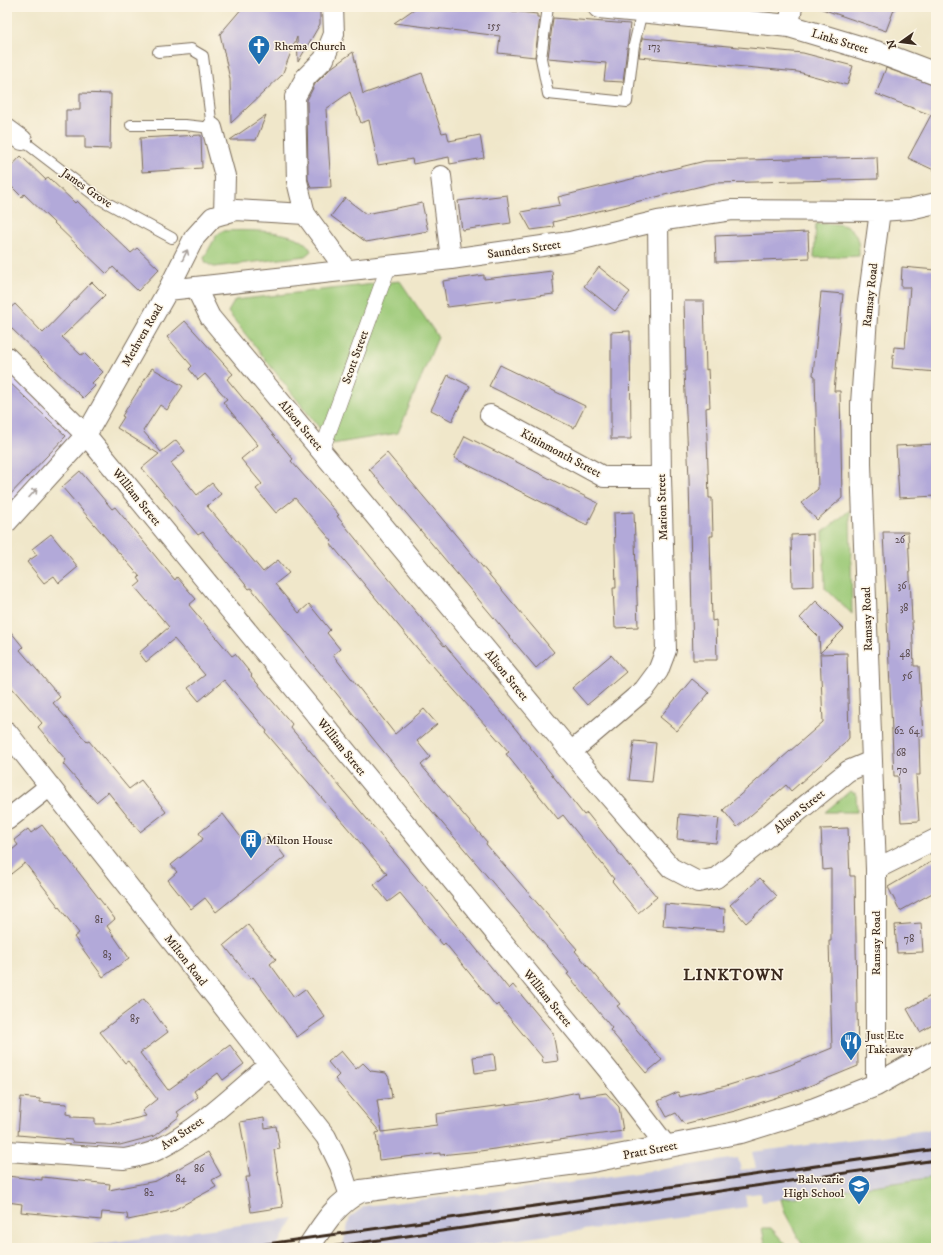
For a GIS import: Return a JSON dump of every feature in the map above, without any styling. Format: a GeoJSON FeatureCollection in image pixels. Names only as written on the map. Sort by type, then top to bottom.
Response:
{"type":"FeatureCollection","features":[{"type":"Feature","properties":{"kind":"main road","name":"Links Street"},"geometry":{"type":"LineString","coordinates":[[599,7],[642,11],[790,16],[936,74]]}},
{"type":"Feature","properties":{"kind":"main road","name":"Pratt Street"},"geometry":{"type":"LineString","coordinates":[[350,1196],[361,1191],[375,1188],[592,1161],[667,1147],[763,1126],[876,1085],[936,1051]]}},
{"type":"Feature","properties":{"kind":"main road"},"geometry":{"type":"LineString","coordinates":[[308,1248],[329,1217],[341,1203],[350,1196]]}},
{"type":"Feature","properties":{"kind":"street"},"geometry":{"type":"LineString","coordinates":[[333,7],[334,34],[324,59],[306,77],[295,97],[297,181],[305,214],[346,270]]}},
{"type":"Feature","properties":{"kind":"street"},"geometry":{"type":"LineString","coordinates":[[212,128],[225,176],[224,214]]}},
{"type":"Feature","properties":{"kind":"street"},"geometry":{"type":"LineString","coordinates":[[441,176],[451,259]]}},
{"type":"Feature","properties":{"kind":"street"},"geometry":{"type":"LineString","coordinates":[[880,211],[910,209],[936,203]]}},
{"type":"Feature","properties":{"kind":"street","name":"Methven Road"},"geometry":{"type":"LineString","coordinates":[[7,522],[86,435],[168,290],[194,238],[213,217],[236,210],[305,214]]}},
{"type":"Feature","properties":{"kind":"street","name":"Saunders Street"},"geometry":{"type":"LineString","coordinates":[[168,290],[451,259],[570,242],[658,221],[732,210],[880,211]]}},
{"type":"Feature","properties":{"kind":"street","name":"Ramsay Road"},"geometry":{"type":"LineString","coordinates":[[876,1085],[876,869],[861,477],[861,404],[868,302],[880,211]]}},
{"type":"Feature","properties":{"kind":"street","name":"Marion Street"},"geometry":{"type":"LineString","coordinates":[[570,752],[644,690],[658,671],[666,650],[661,477],[658,221]]}},
{"type":"Feature","properties":{"kind":"street","name":"Scott Street"},"geometry":{"type":"LineString","coordinates":[[322,450],[388,265]]}},
{"type":"Feature","properties":{"kind":"street","name":"Alison Street"},"geometry":{"type":"LineString","coordinates":[[196,288],[210,317],[322,450],[570,752],[671,868],[698,882],[716,878],[848,771],[872,762]]}},
{"type":"Feature","properties":{"kind":"street","name":"William Street"},"geometry":{"type":"LineString","coordinates":[[7,357],[86,435],[608,1070],[667,1147]]}},
{"type":"Feature","properties":{"kind":"street","name":"Kininmonth Street"},"geometry":{"type":"LineString","coordinates":[[490,416],[604,477],[661,477]]}},
{"type":"Feature","properties":{"kind":"street","name":"Milton Road"},"geometry":{"type":"LineString","coordinates":[[7,732],[326,1137],[340,1166],[350,1196]]}},
{"type":"Feature","properties":{"kind":"street"},"geometry":{"type":"LineString","coordinates":[[7,820],[50,786]]}},
{"type":"Feature","properties":{"kind":"street"},"geometry":{"type":"LineString","coordinates":[[876,869],[936,839]]}},
{"type":"Feature","properties":{"kind":"street","name":"Ava Street"},"geometry":{"type":"LineString","coordinates":[[7,1151],[124,1160],[142,1156],[159,1150],[188,1132],[269,1065]]}},
{"type":"Feature","properties":{"kind":"lane"},"geometry":{"type":"LineString","coordinates":[[548,7],[541,58],[548,94],[627,102],[634,45],[642,11]]}},
{"type":"Feature","properties":{"kind":"lane"},"geometry":{"type":"LineString","coordinates":[[131,125],[185,125],[212,128],[204,56],[191,49],[158,52]]}},
{"type":"Feature","properties":{"kind":"lane","name":"James Grove"},"geometry":{"type":"LineString","coordinates":[[14,135],[98,198],[172,238]]}},
{"type":"Feature","properties":{"kind":"shaded area"},"geometry":{"type":"Polygon","coordinates":[[[7,371],[75,434],[7,511],[7,371]]]}},
{"type":"Feature","properties":{"kind":"shaded area"},"geometry":{"type":"Polygon","coordinates":[[[936,1129],[936,1177],[762,1202],[760,1193],[745,1195],[747,1207],[457,1248],[342,1248],[350,1217],[365,1206],[562,1184],[738,1158],[741,1170],[756,1168],[752,1152],[936,1129]]]}},
{"type":"Feature","properties":{"kind":"shaded area"},"geometry":{"type":"Polygon","coordinates":[[[294,1218],[276,1248],[68,1248],[294,1218]]]}},
{"type":"Feature","properties":{"kind":"green space"},"geometry":{"type":"Polygon","coordinates":[[[816,224],[834,224],[848,227],[853,231],[856,237],[859,245],[859,256],[814,258],[816,224]]]}},
{"type":"Feature","properties":{"kind":"green space"},"geometry":{"type":"Polygon","coordinates":[[[243,230],[285,234],[306,243],[311,251],[305,256],[214,267],[206,263],[204,258],[216,236],[222,231],[243,230]]]}},
{"type":"Feature","properties":{"kind":"green space"},"geometry":{"type":"Polygon","coordinates":[[[400,281],[438,337],[398,433],[332,444],[228,312],[235,300],[400,281]]]}},
{"type":"Feature","properties":{"kind":"green space"},"geometry":{"type":"Polygon","coordinates":[[[850,510],[852,614],[825,588],[823,532],[850,510]]]}},
{"type":"Feature","properties":{"kind":"green space"},"geometry":{"type":"Polygon","coordinates":[[[850,791],[856,794],[857,812],[825,812],[850,791]]]}},
{"type":"Feature","properties":{"kind":"green space","name":"Balwearie High School"},"geometry":{"type":"Polygon","coordinates":[[[936,1177],[936,1248],[804,1248],[785,1213],[781,1199],[936,1177]]]}},
{"type":"Feature","properties":{"kind":"green space"},"geometry":{"type":"Polygon","coordinates":[[[762,1228],[771,1228],[789,1248],[766,1248],[762,1228]]]}},
{"type":"Feature","properties":{"kind":"building","name":"Rhema Church"},"geometry":{"type":"Polygon","coordinates":[[[243,7],[320,7],[320,24],[298,62],[297,37],[282,75],[231,123],[230,79],[220,34],[243,7]]]}},
{"type":"Feature","properties":{"kind":"building"},"geometry":{"type":"Polygon","coordinates":[[[417,7],[476,7],[537,14],[537,17],[540,17],[535,57],[498,53],[500,36],[394,23],[417,7]]]}},
{"type":"Feature","properties":{"kind":"building"},"geometry":{"type":"Polygon","coordinates":[[[823,7],[895,7],[886,31],[822,9],[823,7]]]}},
{"type":"Feature","properties":{"kind":"building"},"geometry":{"type":"Polygon","coordinates":[[[553,18],[630,24],[623,82],[604,81],[606,63],[548,58],[553,18]]]}},
{"type":"Feature","properties":{"kind":"building"},"geometry":{"type":"Polygon","coordinates":[[[642,38],[803,53],[853,66],[847,85],[798,72],[639,57],[642,38]]]}},
{"type":"Feature","properties":{"kind":"building"},"geometry":{"type":"Polygon","coordinates":[[[353,52],[363,94],[422,73],[442,133],[447,132],[449,141],[480,135],[484,158],[450,164],[449,157],[413,164],[412,159],[378,165],[369,120],[361,123],[350,92],[326,109],[331,187],[311,188],[308,179],[307,100],[315,84],[331,68],[353,52]]]}},
{"type":"Feature","properties":{"kind":"building"},"geometry":{"type":"Polygon","coordinates":[[[886,68],[936,86],[936,171],[908,158],[931,115],[876,94],[886,68]]]}},
{"type":"Feature","properties":{"kind":"building"},"geometry":{"type":"Polygon","coordinates":[[[80,93],[111,94],[110,149],[85,148],[85,136],[66,136],[66,110],[80,110],[80,93]]]}},
{"type":"Feature","properties":{"kind":"building"},"geometry":{"type":"Polygon","coordinates":[[[266,115],[256,140],[230,140],[266,115]]]}},
{"type":"Feature","properties":{"kind":"building"},"geometry":{"type":"Polygon","coordinates":[[[201,135],[202,168],[142,172],[140,138],[201,135]]]}},
{"type":"Feature","properties":{"kind":"building"},"geometry":{"type":"Polygon","coordinates":[[[21,156],[46,180],[48,177],[75,203],[77,201],[131,253],[137,248],[159,269],[138,291],[113,267],[107,274],[24,194],[22,197],[7,182],[7,171],[21,156]]]}},
{"type":"Feature","properties":{"kind":"building"},"geometry":{"type":"Polygon","coordinates":[[[877,157],[878,179],[714,183],[553,222],[554,227],[531,230],[521,212],[560,205],[558,197],[705,161],[877,157]]]}},
{"type":"Feature","properties":{"kind":"building"},"geometry":{"type":"Polygon","coordinates":[[[507,195],[511,223],[462,230],[458,201],[507,195]]]}},
{"type":"Feature","properties":{"kind":"building"},"geometry":{"type":"Polygon","coordinates":[[[345,198],[366,214],[422,203],[428,231],[366,242],[331,216],[345,198]]]}},
{"type":"Feature","properties":{"kind":"building"},"geometry":{"type":"Polygon","coordinates":[[[808,232],[809,258],[716,262],[715,236],[808,232]]]}},
{"type":"Feature","properties":{"kind":"building"},"geometry":{"type":"Polygon","coordinates":[[[599,267],[630,292],[615,311],[584,286],[599,267]]]}},
{"type":"Feature","properties":{"kind":"building"},"geometry":{"type":"Polygon","coordinates":[[[902,267],[936,270],[936,372],[892,368],[894,347],[905,348],[910,287],[901,287],[902,267]]]}},
{"type":"Feature","properties":{"kind":"building"},"geometry":{"type":"Polygon","coordinates":[[[552,271],[554,294],[447,307],[443,281],[484,275],[484,279],[552,271]]]}},
{"type":"Feature","properties":{"kind":"building"},"geometry":{"type":"Polygon","coordinates":[[[92,282],[105,295],[62,337],[81,355],[84,353],[103,372],[92,383],[95,386],[83,398],[7,324],[7,311],[15,304],[43,333],[92,282]]]}},
{"type":"Feature","properties":{"kind":"building"},"geometry":{"type":"Polygon","coordinates":[[[821,292],[843,294],[834,391],[840,391],[842,498],[817,520],[801,503],[818,489],[815,376],[813,375],[821,292]]]}},
{"type":"Feature","properties":{"kind":"building"},"geometry":{"type":"Polygon","coordinates":[[[684,301],[704,301],[706,370],[708,369],[710,407],[706,408],[709,498],[712,498],[713,536],[710,536],[712,621],[716,620],[717,660],[693,660],[689,479],[684,371],[686,371],[684,301]]]}},
{"type":"Feature","properties":{"kind":"building"},"geometry":{"type":"Polygon","coordinates":[[[185,321],[233,374],[227,379],[293,459],[291,461],[339,515],[337,516],[444,646],[445,645],[514,727],[584,815],[587,813],[630,867],[631,866],[657,897],[638,913],[612,881],[614,879],[563,815],[558,819],[506,754],[509,752],[417,648],[330,543],[332,541],[295,498],[276,513],[256,489],[262,484],[241,459],[258,445],[223,402],[227,399],[205,374],[198,380],[189,369],[192,366],[167,337],[185,321]]]}},
{"type":"Feature","properties":{"kind":"building"},"geometry":{"type":"Polygon","coordinates":[[[630,331],[631,439],[611,439],[611,332],[630,331]]]}},
{"type":"Feature","properties":{"kind":"building"},"geometry":{"type":"Polygon","coordinates":[[[500,365],[585,406],[574,428],[489,386],[500,365]]]}},
{"type":"Feature","properties":{"kind":"building"},"geometry":{"type":"Polygon","coordinates":[[[152,368],[183,386],[167,410],[160,405],[143,431],[161,452],[176,440],[185,451],[171,463],[197,495],[212,483],[221,494],[207,506],[263,572],[278,560],[289,573],[275,584],[299,613],[309,604],[330,630],[327,633],[340,649],[333,655],[395,734],[424,709],[437,724],[417,741],[430,757],[421,765],[487,842],[486,844],[577,949],[575,951],[620,1004],[617,1006],[662,1060],[646,1073],[610,1030],[612,1028],[567,974],[569,973],[426,804],[251,588],[249,589],[203,532],[198,535],[142,468],[159,454],[117,428],[124,417],[122,416],[152,368]]]}},
{"type":"Feature","properties":{"kind":"building"},"geometry":{"type":"Polygon","coordinates":[[[448,375],[470,386],[452,421],[431,410],[448,375]]]}},
{"type":"Feature","properties":{"kind":"building"},"geometry":{"type":"Polygon","coordinates":[[[7,380],[66,436],[7,498],[7,380]]]}},
{"type":"Feature","properties":{"kind":"building"},"geometry":{"type":"Polygon","coordinates":[[[465,436],[598,503],[587,525],[454,458],[465,436]]]}},
{"type":"Feature","properties":{"kind":"building"},"geometry":{"type":"Polygon","coordinates":[[[936,444],[936,496],[899,498],[896,446],[936,444]]]}},
{"type":"Feature","properties":{"kind":"building"},"geometry":{"type":"Polygon","coordinates":[[[387,453],[554,652],[536,668],[369,469],[387,453]]]}},
{"type":"Feature","properties":{"kind":"building"},"geometry":{"type":"Polygon","coordinates":[[[80,471],[112,509],[115,507],[175,580],[177,577],[196,599],[189,605],[232,656],[235,654],[252,675],[251,676],[292,724],[290,727],[423,886],[424,885],[509,989],[513,985],[553,1033],[558,1061],[543,1063],[542,1057],[498,1004],[496,1006],[445,943],[443,945],[400,893],[388,902],[374,885],[387,874],[266,733],[267,731],[224,680],[199,701],[188,688],[205,675],[174,639],[146,662],[139,653],[169,627],[135,587],[141,582],[138,578],[140,577],[62,487],[80,471]]]}},
{"type":"Feature","properties":{"kind":"building"},"geometry":{"type":"Polygon","coordinates":[[[634,512],[638,627],[615,628],[613,588],[616,588],[614,513],[634,512]]]}},
{"type":"Feature","properties":{"kind":"building"},"geometry":{"type":"Polygon","coordinates":[[[883,532],[908,532],[914,666],[919,666],[923,736],[919,736],[920,775],[916,775],[919,821],[901,822],[898,776],[894,776],[883,532]]]}},
{"type":"Feature","properties":{"kind":"building"},"geometry":{"type":"Polygon","coordinates":[[[51,534],[78,567],[59,583],[54,576],[44,583],[27,562],[37,555],[32,549],[51,534]]]}},
{"type":"Feature","properties":{"kind":"building"},"geometry":{"type":"Polygon","coordinates":[[[813,534],[814,586],[792,587],[791,535],[813,534]]]}},
{"type":"Feature","properties":{"kind":"building"},"geometry":{"type":"Polygon","coordinates":[[[816,601],[844,629],[820,653],[819,637],[800,618],[816,601]]]}},
{"type":"Feature","properties":{"kind":"building"},"geometry":{"type":"Polygon","coordinates":[[[7,627],[23,647],[20,650],[60,697],[53,703],[87,742],[89,741],[129,789],[141,780],[166,812],[140,832],[108,792],[96,802],[63,764],[66,760],[38,727],[42,723],[7,682],[7,627]]]}},
{"type":"Feature","properties":{"kind":"building"},"geometry":{"type":"Polygon","coordinates":[[[847,653],[849,738],[791,791],[786,785],[737,827],[723,810],[823,722],[820,654],[847,653]]]}},
{"type":"Feature","properties":{"kind":"building"},"geometry":{"type":"Polygon","coordinates":[[[611,655],[626,672],[587,705],[572,688],[611,655]]]}},
{"type":"Feature","properties":{"kind":"building"},"geometry":{"type":"Polygon","coordinates":[[[692,679],[709,693],[677,731],[660,717],[692,679]]]}},
{"type":"Feature","properties":{"kind":"building"},"geometry":{"type":"Polygon","coordinates":[[[634,741],[656,743],[652,782],[629,780],[634,741]]]}},
{"type":"Feature","properties":{"kind":"building","name":"Milton House"},"geometry":{"type":"Polygon","coordinates":[[[223,814],[250,849],[268,834],[285,857],[216,912],[205,898],[191,909],[168,880],[177,872],[171,865],[203,839],[199,833],[223,814]]]}},
{"type":"Feature","properties":{"kind":"building"},"geometry":{"type":"Polygon","coordinates":[[[679,814],[719,818],[716,843],[677,839],[679,814]]]}},
{"type":"Feature","properties":{"kind":"building"},"geometry":{"type":"Polygon","coordinates":[[[42,825],[115,919],[107,926],[129,958],[103,977],[74,937],[79,933],[25,863],[7,877],[7,854],[18,845],[14,840],[28,829],[31,833],[42,825]]]}},
{"type":"Feature","properties":{"kind":"building"},"geometry":{"type":"Polygon","coordinates":[[[848,828],[850,876],[855,876],[858,1066],[802,1089],[735,1111],[684,1124],[676,1113],[667,1117],[658,1101],[678,1092],[680,1097],[726,1086],[778,1070],[832,1048],[829,941],[831,941],[831,869],[823,870],[821,829],[848,828]]]}},
{"type":"Feature","properties":{"kind":"building"},"geometry":{"type":"Polygon","coordinates":[[[936,859],[936,891],[900,911],[888,887],[936,859]]]}},
{"type":"Feature","properties":{"kind":"building"},"geometry":{"type":"Polygon","coordinates":[[[760,878],[777,896],[746,923],[730,905],[760,878]]]}},
{"type":"Feature","properties":{"kind":"building"},"geometry":{"type":"Polygon","coordinates":[[[665,904],[725,909],[724,931],[663,926],[665,904]]]}},
{"type":"Feature","properties":{"kind":"building"},"geometry":{"type":"Polygon","coordinates":[[[921,923],[923,952],[897,953],[895,925],[921,923]]]}},
{"type":"Feature","properties":{"kind":"building"},"geometry":{"type":"Polygon","coordinates":[[[248,925],[276,959],[270,964],[294,997],[305,989],[325,1017],[297,1037],[253,977],[251,979],[224,945],[248,925]]]}},
{"type":"Feature","properties":{"kind":"building"},"geometry":{"type":"Polygon","coordinates":[[[936,993],[936,1023],[920,1032],[907,1009],[936,993]]]}},
{"type":"Feature","properties":{"kind":"building"},"geometry":{"type":"Polygon","coordinates":[[[144,999],[168,1032],[140,1053],[168,1090],[230,1045],[244,1064],[223,1080],[218,1073],[194,1091],[198,1097],[177,1112],[180,1116],[154,1136],[120,1145],[72,1142],[72,1140],[18,1135],[21,1097],[40,1099],[40,1102],[67,1104],[66,1114],[71,1115],[71,1117],[95,1118],[95,1124],[112,1124],[146,1116],[142,1111],[157,1099],[128,1061],[125,1063],[100,1032],[144,999]]]}},
{"type":"Feature","properties":{"kind":"building"},"geometry":{"type":"Polygon","coordinates":[[[341,1051],[356,1069],[363,1063],[371,1071],[386,1073],[389,1078],[392,1098],[377,1100],[382,1132],[437,1125],[436,1114],[534,1101],[578,1092],[579,1097],[606,1093],[619,1107],[623,1131],[480,1151],[440,1155],[440,1153],[379,1160],[376,1133],[380,1132],[335,1079],[339,1075],[328,1062],[341,1051]]]}},
{"type":"Feature","properties":{"kind":"building"},"geometry":{"type":"Polygon","coordinates":[[[494,1054],[496,1070],[475,1073],[473,1057],[494,1054]]]}},
{"type":"Feature","properties":{"kind":"building"},"geometry":{"type":"Polygon","coordinates":[[[264,1118],[265,1128],[276,1126],[280,1149],[274,1150],[283,1207],[251,1212],[246,1177],[250,1177],[240,1122],[264,1118]]]}},
{"type":"Feature","properties":{"kind":"building"},"geometry":{"type":"Polygon","coordinates":[[[208,1152],[221,1175],[212,1180],[216,1187],[172,1211],[128,1220],[127,1214],[102,1212],[101,1220],[21,1212],[22,1204],[7,1202],[7,1176],[42,1180],[42,1177],[110,1184],[109,1190],[156,1181],[208,1152]]]}},
{"type":"Feature","properties":{"kind":"railway"},"geometry":{"type":"LineString","coordinates":[[238,1248],[936,1149]]}},
{"type":"Feature","properties":{"kind":"railway"},"geometry":{"type":"LineString","coordinates":[[323,1248],[936,1160]]}},
{"type":"Feature","properties":{"kind":"place","name":"Rhema Church"},"geometry":{"type":"Point","coordinates":[259,66]}},
{"type":"Feature","properties":{"kind":"place","name":"Milton House"},"geometry":{"type":"Point","coordinates":[251,860]}},
{"type":"Feature","properties":{"kind":"place","name":"Just Ete Takeaway"},"geometry":{"type":"Point","coordinates":[851,1062]}},
{"type":"Feature","properties":{"kind":"place","name":"Balwearie High School"},"geometry":{"type":"Point","coordinates":[859,1206]}},
{"type":"Feature","properties":{"kind":"district","name":"LINKTOWN"},"geometry":{"type":"Point","coordinates":[734,974]}}]}
